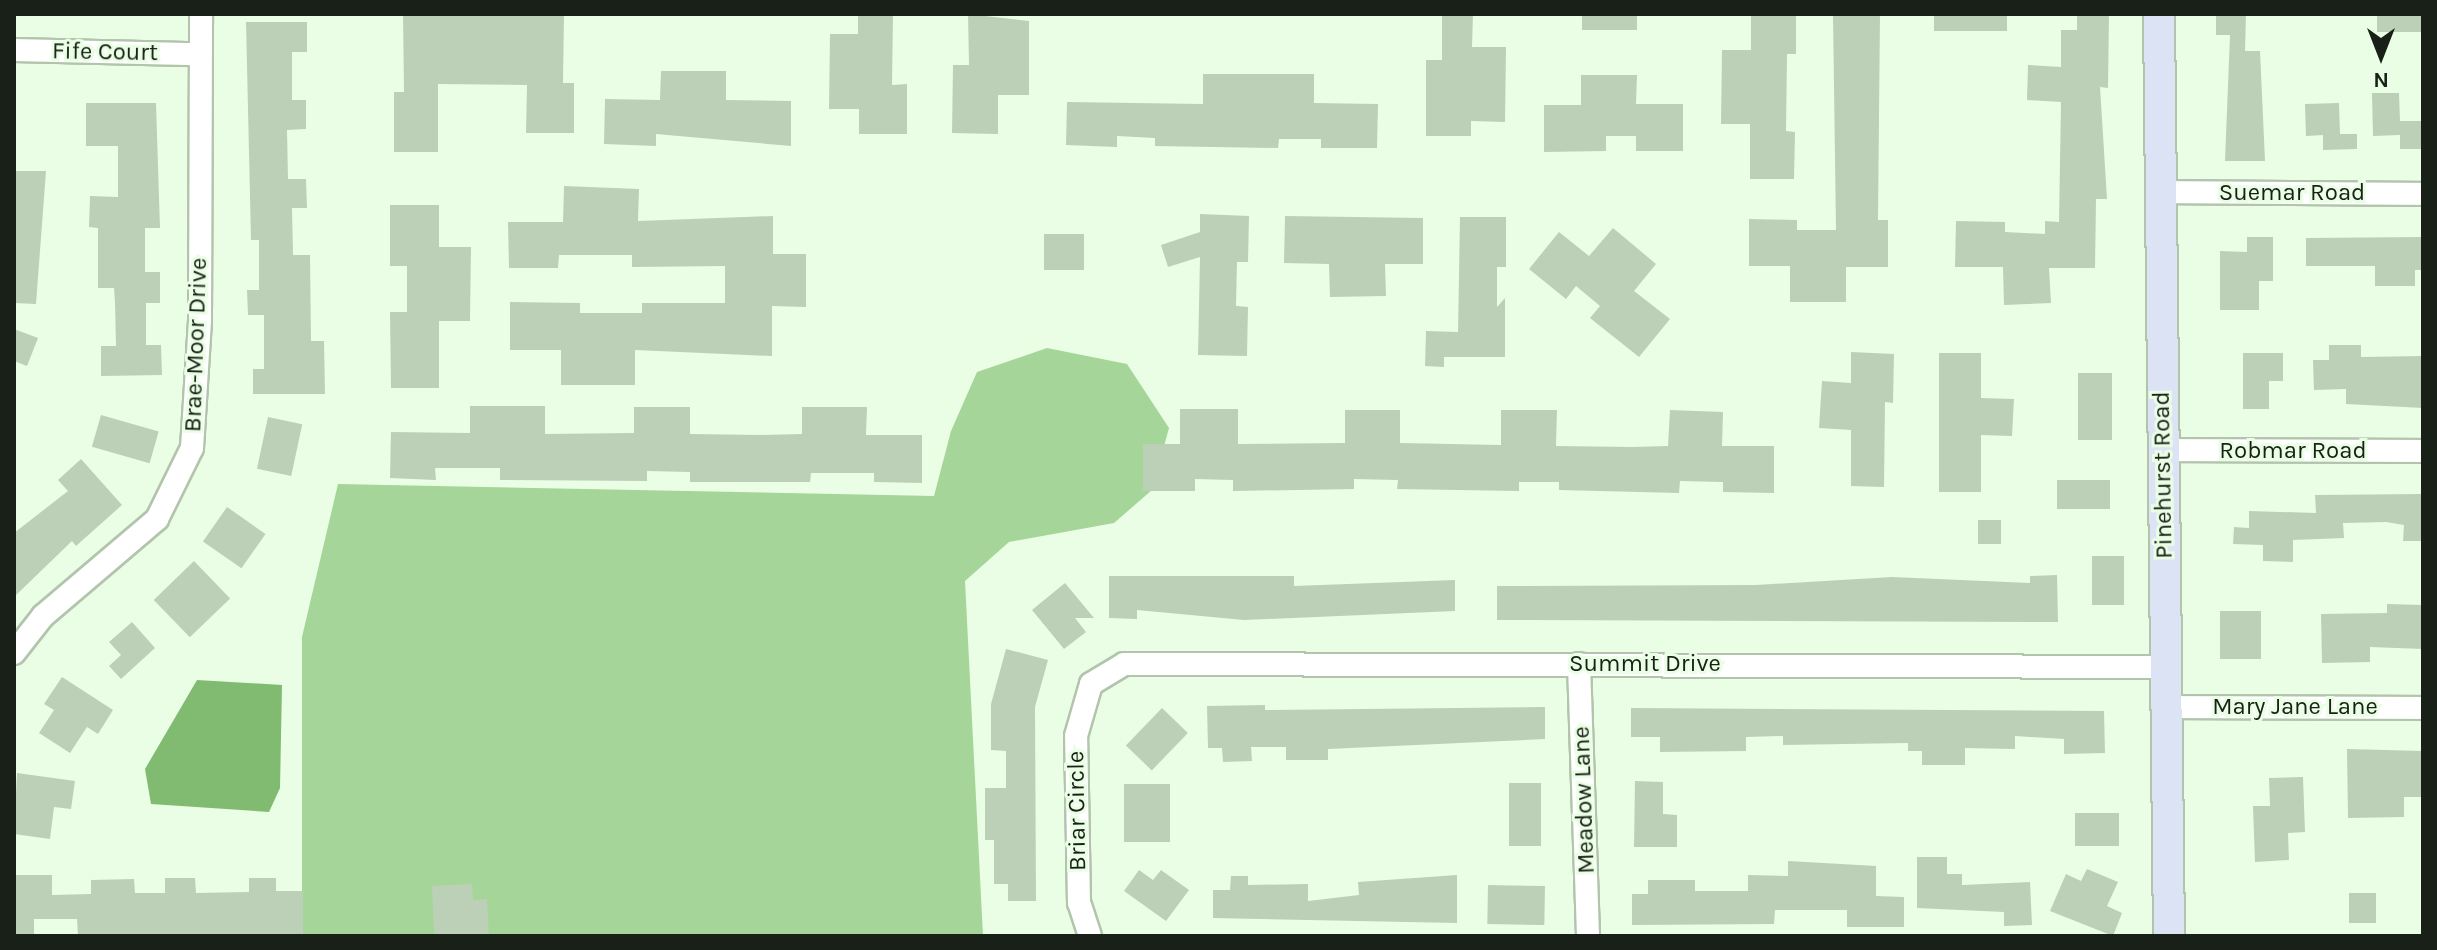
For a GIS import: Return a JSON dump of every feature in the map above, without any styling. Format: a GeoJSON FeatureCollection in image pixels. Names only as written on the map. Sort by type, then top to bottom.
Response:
{"type":"FeatureCollection","features":[{"type":"Feature","properties":{"kind":"street","name":"Brae-Moor Drive"},"geometry":{"type":"LineString","coordinates":[[14,653],[43,616],[157,519],[192,448],[200,320],[197,54],[201,14]]}},
{"type":"Feature","properties":{"kind":"street","name":"Pinehurst Road"},"geometry":{"type":"LineString","coordinates":[[2159,14],[2169,936]]}},
{"type":"Feature","properties":{"kind":"street","name":"Fife Court"},"geometry":{"type":"LineString","coordinates":[[14,50],[197,54]]}},
{"type":"Feature","properties":{"kind":"street","name":"Suemar Road"},"geometry":{"type":"LineString","coordinates":[[2161,192],[2423,194]]}},
{"type":"Feature","properties":{"kind":"street","name":"Robmar Road"},"geometry":{"type":"LineString","coordinates":[[2163,450],[2423,451]]}},
{"type":"Feature","properties":{"kind":"street","name":"Summit Drive"},"geometry":{"type":"LineString","coordinates":[[1124,664],[2166,667]]}},
{"type":"Feature","properties":{"kind":"street","name":"Briar Circle"},"geometry":{"type":"LineString","coordinates":[[1087,933],[1076,736],[1091,684],[1124,664]]}},
{"type":"Feature","properties":{"kind":"street","name":"Meadow Lane"},"geometry":{"type":"LineString","coordinates":[[1579,664],[1588,936]]}},
{"type":"Feature","properties":{"kind":"street","name":"Mary Jane Lane"},"geometry":{"type":"LineString","coordinates":[[2166,707],[2423,708]]}},
{"type":"Feature","properties":{"kind":"shaded area"},"geometry":{"type":"Polygon","coordinates":[[[1047,348],[1127,364],[1169,428],[1152,490],[1114,523],[1009,542],[965,581],[983,936],[302,936],[302,637],[338,484],[934,496],[951,431],[977,372],[1047,348]]]}},
{"type":"Feature","properties":{"kind":"shaded area"},"geometry":{"type":"Polygon","coordinates":[[[197,680],[282,685],[280,788],[269,812],[151,804],[145,769],[197,680]]]}},
{"type":"Feature","properties":{"kind":"building"},"geometry":{"type":"Polygon","coordinates":[[[403,14],[564,14],[563,83],[574,83],[574,133],[526,133],[527,85],[438,84],[438,152],[394,152],[394,92],[404,92],[403,14]]]}},
{"type":"Feature","properties":{"kind":"building"},"geometry":{"type":"Polygon","coordinates":[[[858,14],[893,14],[892,85],[907,84],[907,134],[859,134],[859,109],[829,109],[830,34],[858,34],[858,14]]]}},
{"type":"Feature","properties":{"kind":"building"},"geometry":{"type":"Polygon","coordinates":[[[968,14],[1029,21],[1029,95],[998,95],[998,134],[952,133],[953,65],[969,65],[968,14]]]}},
{"type":"Feature","properties":{"kind":"building"},"geometry":{"type":"Polygon","coordinates":[[[1442,14],[1473,14],[1472,47],[1506,47],[1505,122],[1471,121],[1471,136],[1426,136],[1426,60],[1442,60],[1442,14]]]}},
{"type":"Feature","properties":{"kind":"building"},"geometry":{"type":"Polygon","coordinates":[[[1582,14],[1637,14],[1637,30],[1582,30],[1582,14]]]}},
{"type":"Feature","properties":{"kind":"building"},"geometry":{"type":"Polygon","coordinates":[[[1751,14],[1796,14],[1796,54],[1787,54],[1786,131],[1795,132],[1794,179],[1750,179],[1750,124],[1721,124],[1722,50],[1751,50],[1751,14]]]}},
{"type":"Feature","properties":{"kind":"building"},"geometry":{"type":"Polygon","coordinates":[[[1934,14],[2007,14],[2007,31],[1934,31],[1934,14]]]}},
{"type":"Feature","properties":{"kind":"building"},"geometry":{"type":"Polygon","coordinates":[[[2077,14],[2109,15],[2108,88],[2100,87],[2107,199],[2096,199],[2095,268],[2049,268],[2051,303],[2004,305],[2003,267],[1955,267],[1956,221],[2005,222],[2005,232],[2045,234],[2045,221],[2059,222],[2061,102],[2027,100],[2028,65],[2061,67],[2061,30],[2077,30],[2077,14]]]}},
{"type":"Feature","properties":{"kind":"building"},"geometry":{"type":"Polygon","coordinates":[[[2216,14],[2246,14],[2245,51],[2260,51],[2265,161],[2225,161],[2230,35],[2216,35],[2216,14]]]}},
{"type":"Feature","properties":{"kind":"building"},"geometry":{"type":"Polygon","coordinates":[[[2377,14],[2423,14],[2423,32],[2377,32],[2377,14]]]}},
{"type":"Feature","properties":{"kind":"building"},"geometry":{"type":"Polygon","coordinates":[[[1833,15],[1880,15],[1878,220],[1888,220],[1888,267],[1846,267],[1846,302],[1790,302],[1790,266],[1749,266],[1749,219],[1797,220],[1797,230],[1836,230],[1833,15]]]}},
{"type":"Feature","properties":{"kind":"building"},"geometry":{"type":"Polygon","coordinates":[[[246,22],[307,22],[307,52],[292,52],[292,100],[306,100],[306,129],[287,130],[288,179],[306,179],[307,208],[292,208],[293,255],[310,255],[311,341],[324,341],[325,394],[253,394],[253,369],[264,369],[264,315],[248,315],[247,290],[259,290],[259,240],[251,240],[246,22]]]}},
{"type":"Feature","properties":{"kind":"building"},"geometry":{"type":"Polygon","coordinates":[[[661,71],[726,71],[726,100],[791,101],[791,146],[656,134],[656,146],[604,144],[605,99],[660,100],[661,71]]]}},
{"type":"Feature","properties":{"kind":"building"},"geometry":{"type":"Polygon","coordinates":[[[1203,74],[1314,74],[1314,103],[1378,104],[1377,148],[1321,148],[1321,139],[1279,139],[1278,148],[1155,146],[1155,138],[1117,136],[1117,147],[1066,145],[1067,102],[1203,104],[1203,74]]]}},
{"type":"Feature","properties":{"kind":"building"},"geometry":{"type":"Polygon","coordinates":[[[1581,75],[1637,75],[1636,104],[1683,104],[1683,151],[1636,151],[1636,136],[1606,136],[1606,151],[1544,152],[1544,105],[1581,105],[1581,75]]]}},
{"type":"Feature","properties":{"kind":"building"},"geometry":{"type":"Polygon","coordinates":[[[2372,93],[2399,93],[2400,121],[2423,121],[2423,149],[2400,149],[2400,135],[2373,136],[2372,93]]]}},
{"type":"Feature","properties":{"kind":"building"},"geometry":{"type":"Polygon","coordinates":[[[86,103],[156,103],[160,228],[145,228],[145,272],[160,272],[160,303],[146,303],[146,345],[161,345],[162,375],[101,376],[101,346],[116,346],[115,303],[114,288],[98,288],[98,228],[89,227],[90,196],[118,197],[118,146],[86,146],[86,103]]]}},
{"type":"Feature","properties":{"kind":"building"},"geometry":{"type":"Polygon","coordinates":[[[2339,103],[2340,134],[2357,134],[2357,149],[2323,150],[2323,135],[2306,136],[2305,104],[2339,103]]]}},
{"type":"Feature","properties":{"kind":"building"},"geometry":{"type":"Polygon","coordinates":[[[14,171],[46,171],[36,304],[14,303],[14,171]]]}},
{"type":"Feature","properties":{"kind":"building"},"geometry":{"type":"Polygon","coordinates":[[[564,186],[639,189],[638,221],[773,216],[773,254],[806,254],[806,307],[772,306],[772,356],[635,350],[635,385],[561,385],[561,350],[510,350],[510,302],[580,303],[580,313],[642,313],[642,303],[725,303],[725,266],[632,267],[632,255],[559,255],[558,268],[509,268],[508,222],[563,222],[564,186]]]}},
{"type":"Feature","properties":{"kind":"building"},"geometry":{"type":"Polygon","coordinates":[[[390,205],[439,205],[439,247],[471,247],[470,321],[439,321],[439,388],[391,388],[390,312],[407,312],[407,266],[390,266],[390,205]]]}},
{"type":"Feature","properties":{"kind":"building"},"geometry":{"type":"Polygon","coordinates":[[[1200,214],[1249,216],[1248,262],[1237,262],[1236,306],[1248,307],[1247,356],[1198,355],[1200,257],[1168,267],[1161,245],[1200,232],[1200,214]]]}},
{"type":"Feature","properties":{"kind":"building"},"geometry":{"type":"Polygon","coordinates":[[[1285,216],[1423,218],[1423,264],[1385,264],[1386,296],[1330,297],[1329,264],[1284,263],[1285,216]]]}},
{"type":"Feature","properties":{"kind":"building"},"geometry":{"type":"Polygon","coordinates":[[[1460,217],[1506,217],[1506,267],[1497,267],[1497,307],[1505,298],[1505,357],[1444,357],[1444,367],[1425,366],[1426,331],[1458,332],[1460,217]]]}},
{"type":"Feature","properties":{"kind":"building"},"geometry":{"type":"Polygon","coordinates":[[[1613,228],[1656,264],[1634,291],[1670,319],[1639,357],[1590,318],[1600,306],[1576,286],[1566,299],[1529,269],[1559,232],[1589,256],[1613,228]]]}},
{"type":"Feature","properties":{"kind":"building"},"geometry":{"type":"Polygon","coordinates":[[[1044,234],[1084,234],[1084,270],[1044,270],[1044,234]]]}},
{"type":"Feature","properties":{"kind":"building"},"geometry":{"type":"Polygon","coordinates":[[[2247,237],[2273,237],[2273,281],[2259,281],[2259,310],[2220,310],[2220,251],[2247,252],[2247,237]]]}},
{"type":"Feature","properties":{"kind":"building"},"geometry":{"type":"Polygon","coordinates":[[[2423,237],[2423,270],[2415,270],[2415,286],[2375,286],[2375,266],[2306,266],[2306,238],[2423,237]]]}},
{"type":"Feature","properties":{"kind":"building"},"geometry":{"type":"Polygon","coordinates":[[[14,329],[38,338],[27,366],[14,361],[14,329]]]}},
{"type":"Feature","properties":{"kind":"building"},"geometry":{"type":"Polygon","coordinates":[[[2329,345],[2361,345],[2361,357],[2423,356],[2423,408],[2346,404],[2346,389],[2314,390],[2313,360],[2329,360],[2329,345]]]}},
{"type":"Feature","properties":{"kind":"building"},"geometry":{"type":"Polygon","coordinates":[[[1851,352],[1894,354],[1893,403],[1885,402],[1884,487],[1851,486],[1851,430],[1819,428],[1822,381],[1851,383],[1851,352]]]}},
{"type":"Feature","properties":{"kind":"building"},"geometry":{"type":"Polygon","coordinates":[[[1939,353],[1981,353],[1981,398],[2014,399],[2012,436],[1981,435],[1981,492],[1939,492],[1939,353]]]}},
{"type":"Feature","properties":{"kind":"building"},"geometry":{"type":"Polygon","coordinates":[[[2243,353],[2283,353],[2283,381],[2269,381],[2269,409],[2243,409],[2243,353]]]}},
{"type":"Feature","properties":{"kind":"building"},"geometry":{"type":"Polygon","coordinates":[[[2078,373],[2112,373],[2112,440],[2078,440],[2078,373]]]}},
{"type":"Feature","properties":{"kind":"building"},"geometry":{"type":"Polygon","coordinates":[[[470,406],[545,406],[545,434],[634,433],[634,407],[690,407],[690,434],[762,435],[802,434],[802,407],[867,407],[866,435],[922,435],[922,483],[874,482],[874,473],[811,473],[810,482],[690,482],[690,472],[647,471],[647,481],[500,480],[500,468],[435,468],[436,480],[390,478],[391,432],[470,433],[470,406]]]}},
{"type":"Feature","properties":{"kind":"building"},"geometry":{"type":"Polygon","coordinates":[[[1180,409],[1238,409],[1238,444],[1345,443],[1345,410],[1400,410],[1400,443],[1501,445],[1501,410],[1557,410],[1556,446],[1632,447],[1668,446],[1670,410],[1723,412],[1722,446],[1774,446],[1774,493],[1723,492],[1723,482],[1680,481],[1679,493],[1559,490],[1559,482],[1519,482],[1519,491],[1397,489],[1398,480],[1354,479],[1354,489],[1233,491],[1233,480],[1195,479],[1195,491],[1143,491],[1143,444],[1180,444],[1180,409]]]}},
{"type":"Feature","properties":{"kind":"building"},"geometry":{"type":"Polygon","coordinates":[[[101,415],[159,432],[150,463],[92,447],[101,415]]]}},
{"type":"Feature","properties":{"kind":"building"},"geometry":{"type":"Polygon","coordinates":[[[268,417],[302,424],[291,476],[257,469],[268,417]]]}},
{"type":"Feature","properties":{"kind":"building"},"geometry":{"type":"Polygon","coordinates":[[[81,459],[122,505],[76,546],[72,541],[14,597],[14,533],[68,491],[58,480],[81,459]]]}},
{"type":"Feature","properties":{"kind":"building"},"geometry":{"type":"Polygon","coordinates":[[[2057,480],[2110,480],[2110,509],[2057,509],[2057,480]]]}},
{"type":"Feature","properties":{"kind":"building"},"geometry":{"type":"Polygon","coordinates":[[[2423,494],[2421,541],[2403,541],[2404,525],[2386,522],[2343,523],[2344,538],[2293,540],[2293,562],[2263,561],[2263,545],[2233,544],[2234,527],[2249,528],[2249,511],[2316,513],[2315,495],[2423,494]]]}},
{"type":"Feature","properties":{"kind":"building"},"geometry":{"type":"Polygon","coordinates":[[[227,507],[266,534],[241,568],[203,541],[227,507]]]}},
{"type":"Feature","properties":{"kind":"building"},"geometry":{"type":"Polygon","coordinates":[[[1978,520],[2001,520],[2001,544],[1978,544],[1978,520]]]}},
{"type":"Feature","properties":{"kind":"building"},"geometry":{"type":"Polygon","coordinates":[[[2092,556],[2124,556],[2124,605],[2092,605],[2092,556]]]}},
{"type":"Feature","properties":{"kind":"building"},"geometry":{"type":"Polygon","coordinates":[[[194,561],[230,598],[190,637],[154,600],[194,561]]]}},
{"type":"Feature","properties":{"kind":"building"},"geometry":{"type":"Polygon","coordinates":[[[2057,575],[2058,622],[1497,620],[1497,586],[1756,585],[1892,577],[2030,583],[2030,576],[2057,575]]]}},
{"type":"Feature","properties":{"kind":"building"},"geometry":{"type":"Polygon","coordinates":[[[1109,576],[1294,576],[1294,586],[1455,580],[1455,611],[1244,620],[1137,610],[1137,619],[1109,618],[1109,576]]]}},
{"type":"Feature","properties":{"kind":"building"},"geometry":{"type":"Polygon","coordinates":[[[1065,583],[1094,618],[1075,618],[1086,632],[1064,649],[1032,610],[1065,583]]]}},
{"type":"Feature","properties":{"kind":"building"},"geometry":{"type":"Polygon","coordinates":[[[2387,604],[2423,605],[2423,649],[2370,647],[2370,662],[2322,663],[2321,614],[2387,613],[2387,604]]]}},
{"type":"Feature","properties":{"kind":"building"},"geometry":{"type":"Polygon","coordinates":[[[2220,611],[2261,611],[2261,659],[2220,659],[2220,611]]]}},
{"type":"Feature","properties":{"kind":"building"},"geometry":{"type":"Polygon","coordinates":[[[132,622],[155,648],[121,679],[109,666],[121,655],[109,642],[132,622]]]}},
{"type":"Feature","properties":{"kind":"building"},"geometry":{"type":"Polygon","coordinates":[[[1006,649],[1048,660],[1035,707],[1036,901],[1008,901],[1008,884],[994,884],[994,840],[985,840],[985,788],[1006,788],[1006,751],[991,750],[991,704],[1006,649]]]}},
{"type":"Feature","properties":{"kind":"building"},"geometry":{"type":"Polygon","coordinates":[[[62,677],[113,710],[98,734],[87,727],[70,753],[39,733],[54,710],[44,704],[62,677]]]}},
{"type":"Feature","properties":{"kind":"building"},"geometry":{"type":"Polygon","coordinates":[[[1265,705],[1265,710],[1545,707],[1545,739],[1328,749],[1328,760],[1286,760],[1286,747],[1251,747],[1252,761],[1223,762],[1222,748],[1208,748],[1207,706],[1265,705]]]}},
{"type":"Feature","properties":{"kind":"building"},"geometry":{"type":"Polygon","coordinates":[[[1162,708],[1188,733],[1152,770],[1126,745],[1162,708]]]}},
{"type":"Feature","properties":{"kind":"building"},"geometry":{"type":"Polygon","coordinates":[[[1631,708],[2104,711],[2105,753],[2064,754],[2064,739],[2015,736],[2015,749],[1965,748],[1965,765],[1922,765],[1922,751],[1908,751],[1908,743],[1783,745],[1783,736],[1746,737],[1746,751],[1660,752],[1660,737],[1631,737],[1631,708]]]}},
{"type":"Feature","properties":{"kind":"building"},"geometry":{"type":"Polygon","coordinates":[[[2347,749],[2423,751],[2423,797],[2404,797],[2404,817],[2348,818],[2347,749]]]}},
{"type":"Feature","properties":{"kind":"building"},"geometry":{"type":"Polygon","coordinates":[[[17,773],[75,781],[71,809],[54,807],[50,839],[14,834],[17,773]]]}},
{"type":"Feature","properties":{"kind":"building"},"geometry":{"type":"Polygon","coordinates":[[[2303,777],[2305,832],[2288,833],[2289,860],[2255,862],[2253,806],[2270,806],[2269,778],[2303,777]]]}},
{"type":"Feature","properties":{"kind":"building"},"geometry":{"type":"Polygon","coordinates":[[[1635,781],[1663,782],[1663,814],[1677,815],[1677,847],[1634,847],[1635,781]]]}},
{"type":"Feature","properties":{"kind":"building"},"geometry":{"type":"Polygon","coordinates":[[[1509,783],[1541,783],[1541,846],[1509,846],[1509,783]]]}},
{"type":"Feature","properties":{"kind":"building"},"geometry":{"type":"Polygon","coordinates":[[[1124,784],[1170,784],[1170,842],[1124,842],[1124,784]]]}},
{"type":"Feature","properties":{"kind":"building"},"geometry":{"type":"Polygon","coordinates":[[[2075,813],[2119,813],[2119,846],[2075,846],[2075,813]]]}},
{"type":"Feature","properties":{"kind":"building"},"geometry":{"type":"Polygon","coordinates":[[[1917,857],[1947,857],[1947,874],[1962,874],[1962,885],[2030,882],[2032,925],[2004,926],[2004,912],[1917,908],[1917,857]]]}},
{"type":"Feature","properties":{"kind":"building"},"geometry":{"type":"Polygon","coordinates":[[[1788,861],[1876,866],[1876,896],[1904,897],[1904,927],[1847,927],[1847,910],[1775,910],[1774,924],[1632,925],[1632,894],[1648,894],[1648,880],[1695,880],[1695,891],[1748,891],[1748,875],[1788,876],[1788,861]]]}},
{"type":"Feature","properties":{"kind":"building"},"geometry":{"type":"Polygon","coordinates":[[[2087,869],[2118,882],[2107,906],[2122,913],[2113,936],[2050,911],[2066,874],[2081,881],[2087,869]]]}},
{"type":"Feature","properties":{"kind":"building"},"geometry":{"type":"Polygon","coordinates":[[[1139,870],[1153,880],[1161,870],[1189,890],[1166,921],[1124,891],[1139,870]]]}},
{"type":"Feature","properties":{"kind":"building"},"geometry":{"type":"Polygon","coordinates":[[[15,875],[52,875],[52,895],[91,894],[91,880],[134,879],[135,893],[165,893],[165,878],[195,878],[196,893],[249,892],[249,878],[276,878],[276,891],[303,891],[303,934],[78,936],[77,919],[34,919],[34,934],[15,934],[15,875]]]}},
{"type":"Feature","properties":{"kind":"building"},"geometry":{"type":"Polygon","coordinates":[[[1457,875],[1457,923],[1213,918],[1213,890],[1230,890],[1231,876],[1248,876],[1248,885],[1308,884],[1308,901],[1359,895],[1358,882],[1457,875]]]}},
{"type":"Feature","properties":{"kind":"building"},"geometry":{"type":"Polygon","coordinates":[[[472,884],[473,900],[487,899],[489,936],[434,934],[432,886],[472,884]]]}},
{"type":"Feature","properties":{"kind":"building"},"geometry":{"type":"Polygon","coordinates":[[[1488,885],[1545,886],[1544,925],[1487,924],[1488,885]]]}},
{"type":"Feature","properties":{"kind":"building"},"geometry":{"type":"Polygon","coordinates":[[[2349,893],[2376,893],[2376,923],[2349,923],[2349,893]]]}}]}
